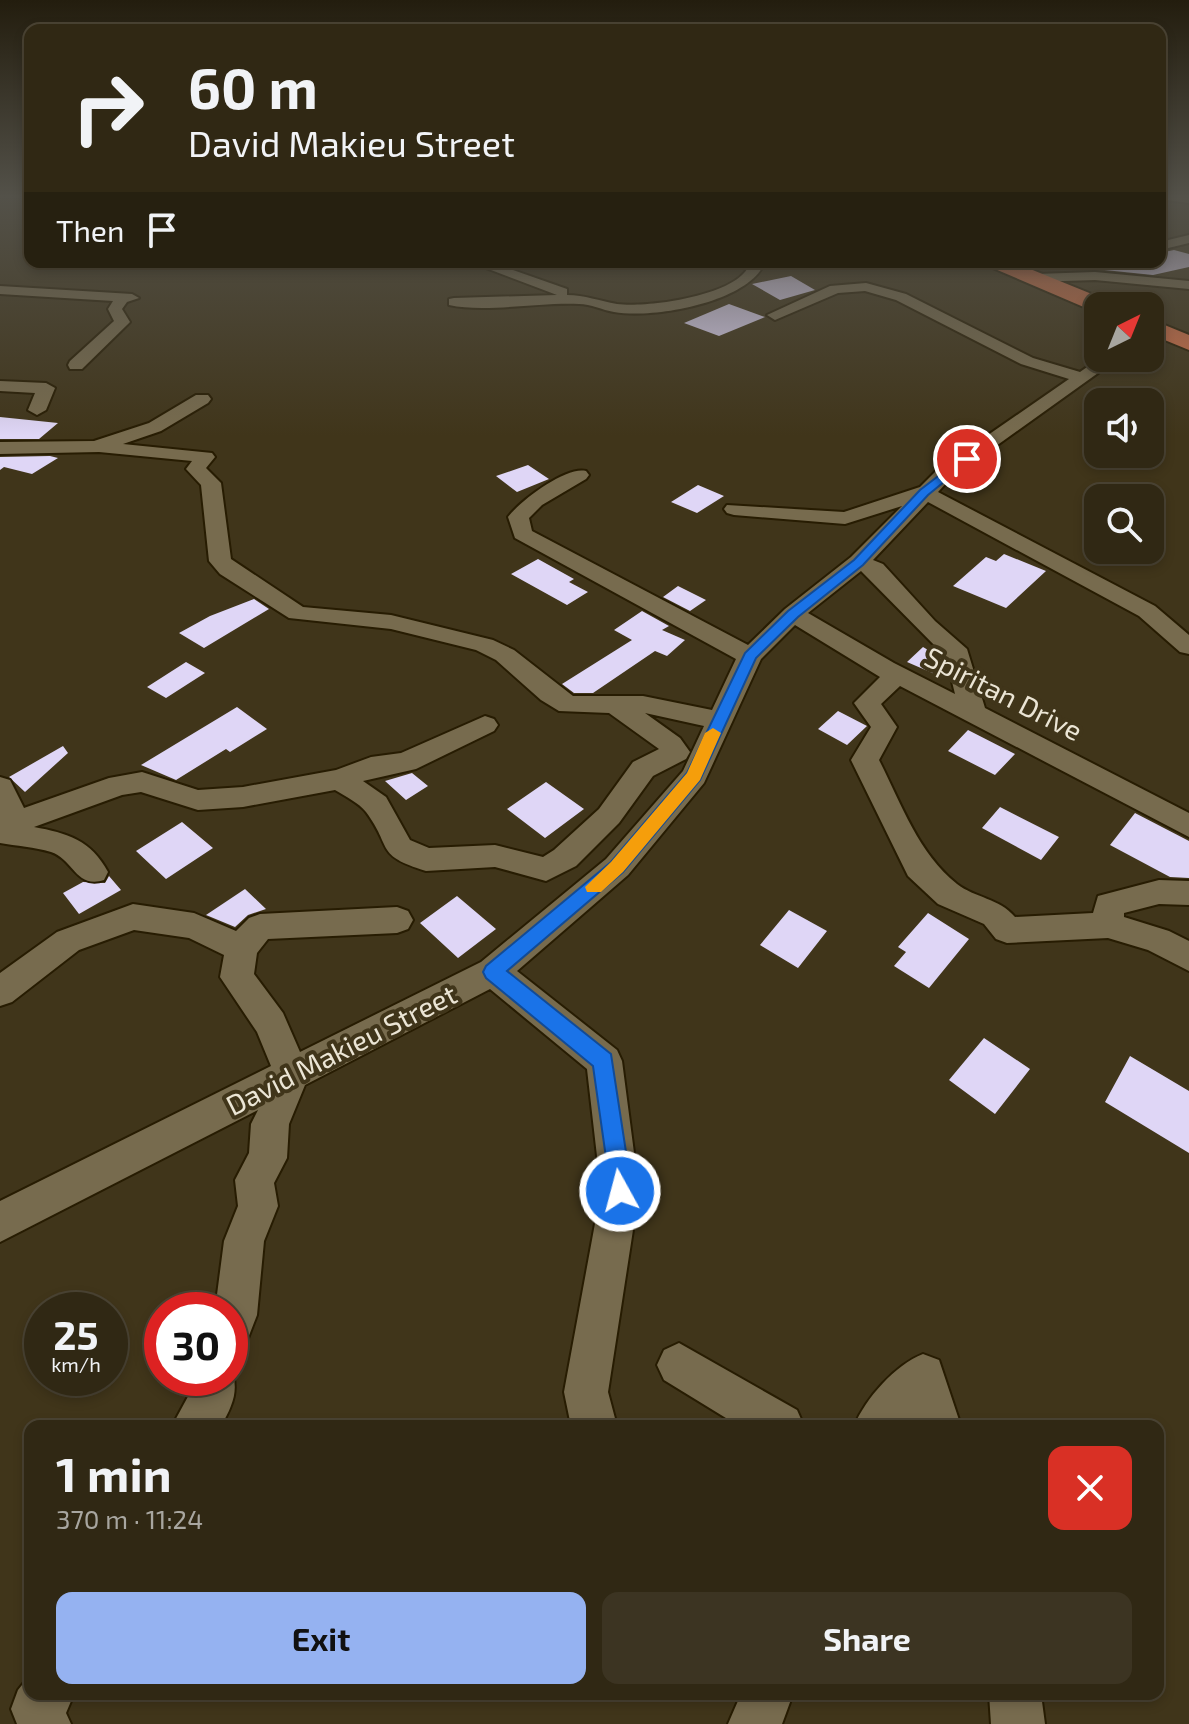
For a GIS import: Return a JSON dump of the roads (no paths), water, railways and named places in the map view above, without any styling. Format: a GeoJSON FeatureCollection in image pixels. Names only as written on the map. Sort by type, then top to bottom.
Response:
{"type":"FeatureCollection","features":[{"type":"Feature","properties":{"kind":"highway"},"geometry":{"type":"LineString","coordinates":[[1037,275],[1084,298]]}},
{"type":"Feature","properties":{"kind":"highway"},"geometry":{"type":"LineString","coordinates":[[1164,335],[1189,343]]}},
{"type":"Feature","properties":{"kind":"street"},"geometry":{"type":"LineString","coordinates":[[516,275],[615,308],[649,310],[708,297],[750,275]]}},
{"type":"Feature","properties":{"kind":"street"},"geometry":{"type":"LineString","coordinates":[[1072,275],[1189,285]]}},
{"type":"Feature","properties":{"kind":"street"},"geometry":{"type":"LineString","coordinates":[[775,315],[835,289],[866,287],[901,297],[1027,361],[1083,378]]}},
{"type":"Feature","properties":{"kind":"street"},"geometry":{"type":"LineString","coordinates":[[0,290],[127,298],[115,309],[122,322],[76,365]]}},
{"type":"Feature","properties":{"kind":"street"},"geometry":{"type":"LineString","coordinates":[[454,302],[583,299]]}},
{"type":"Feature","properties":{"kind":"street","name":"David Makieu Street"},"geometry":{"type":"LineString","coordinates":[[0,1222],[493,972],[617,867],[694,776],[750,656],[793,614],[859,562],[924,492],[1091,372]]}},
{"type":"Feature","properties":{"kind":"street"},"geometry":{"type":"LineString","coordinates":[[3,389],[46,388],[37,410]]}},
{"type":"Feature","properties":{"kind":"street"},"geometry":{"type":"LineString","coordinates":[[96,447],[155,427],[202,399]]}},
{"type":"Feature","properties":{"kind":"street"},"geometry":{"type":"LineString","coordinates":[[0,448],[96,447],[205,457],[196,469],[211,483],[220,561],[297,613],[391,622],[484,645],[505,655],[550,694],[568,705],[643,704],[719,720]]}},
{"type":"Feature","properties":{"kind":"street"},"geometry":{"type":"LineString","coordinates":[[579,475],[535,501],[518,517],[522,534],[750,656]]}},
{"type":"Feature","properties":{"kind":"street"},"geometry":{"type":"LineString","coordinates":[[734,509],[845,518],[924,492],[1147,611],[1189,647]]}},
{"type":"Feature","properties":{"kind":"street"},"geometry":{"type":"LineString","coordinates":[[859,562],[875,569],[927,626],[958,654],[973,713]]}},
{"type":"Feature","properties":{"kind":"street","name":"Spiritan Drive"},"geometry":{"type":"LineString","coordinates":[[793,614],[897,675],[1176,814],[1189,826]]}},
{"type":"Feature","properties":{"kind":"street"},"geometry":{"type":"LineString","coordinates":[[897,675],[867,703],[884,727],[865,760],[919,868],[949,895],[995,915],[1007,930],[1098,920],[1158,940],[1189,957]]}},
{"type":"Feature","properties":{"kind":"street"},"geometry":{"type":"LineString","coordinates":[[340,779],[376,804],[399,848],[426,860],[495,856],[546,869],[565,858],[609,816],[643,769],[676,752],[671,744],[615,704]]}},
{"type":"Feature","properties":{"kind":"street"},"geometry":{"type":"LineString","coordinates":[[5,827],[119,785],[142,782],[198,800],[243,797],[340,779],[371,767],[406,762],[485,725]]}},
{"type":"Feature","properties":{"kind":"street"},"geometry":{"type":"LineString","coordinates":[[0,787],[5,827]]}},
{"type":"Feature","properties":{"kind":"street"},"geometry":{"type":"LineString","coordinates":[[5,827],[63,843],[93,872]]}},
{"type":"Feature","properties":{"kind":"street"},"geometry":{"type":"LineString","coordinates":[[1098,920],[1109,905],[1159,892],[1189,893]]}},
{"type":"Feature","properties":{"kind":"street"},"geometry":{"type":"LineString","coordinates":[[0,992],[68,941],[133,917],[194,926],[241,948]]}},
{"type":"Feature","properties":{"kind":"street"},"geometry":{"type":"LineString","coordinates":[[238,1292],[244,1241],[258,1206],[254,1180],[268,1158],[270,1124],[292,1074],[271,1024],[237,977],[241,948],[260,927],[397,920]]}},
{"type":"Feature","properties":{"kind":"street"},"geometry":{"type":"LineString","coordinates":[[493,972],[604,1061],[620,1191],[586,1392],[593,1420]]}},
{"type":"Feature","properties":{"kind":"street"},"geometry":{"type":"LineString","coordinates":[[679,1365],[771,1420]]}},
{"type":"Feature","properties":{"kind":"street"},"geometry":{"type":"LineString","coordinates":[[883,1420],[923,1376],[936,1420]]}},
{"type":"Feature","properties":{"kind":"street"},"geometry":{"type":"LineString","coordinates":[[199,1420],[213,1396]]}},
{"type":"Feature","properties":{"kind":"street"},"geometry":{"type":"LineString","coordinates":[[44,1700],[37,1709],[44,1724]]}},
{"type":"Feature","properties":{"kind":"street"},"geometry":{"type":"LineString","coordinates":[[755,1724],[765,1700]]}},
{"type":"Feature","properties":{"kind":"street"},"geometry":{"type":"LineString","coordinates":[[1016,1700],[1018,1724]]}}]}
